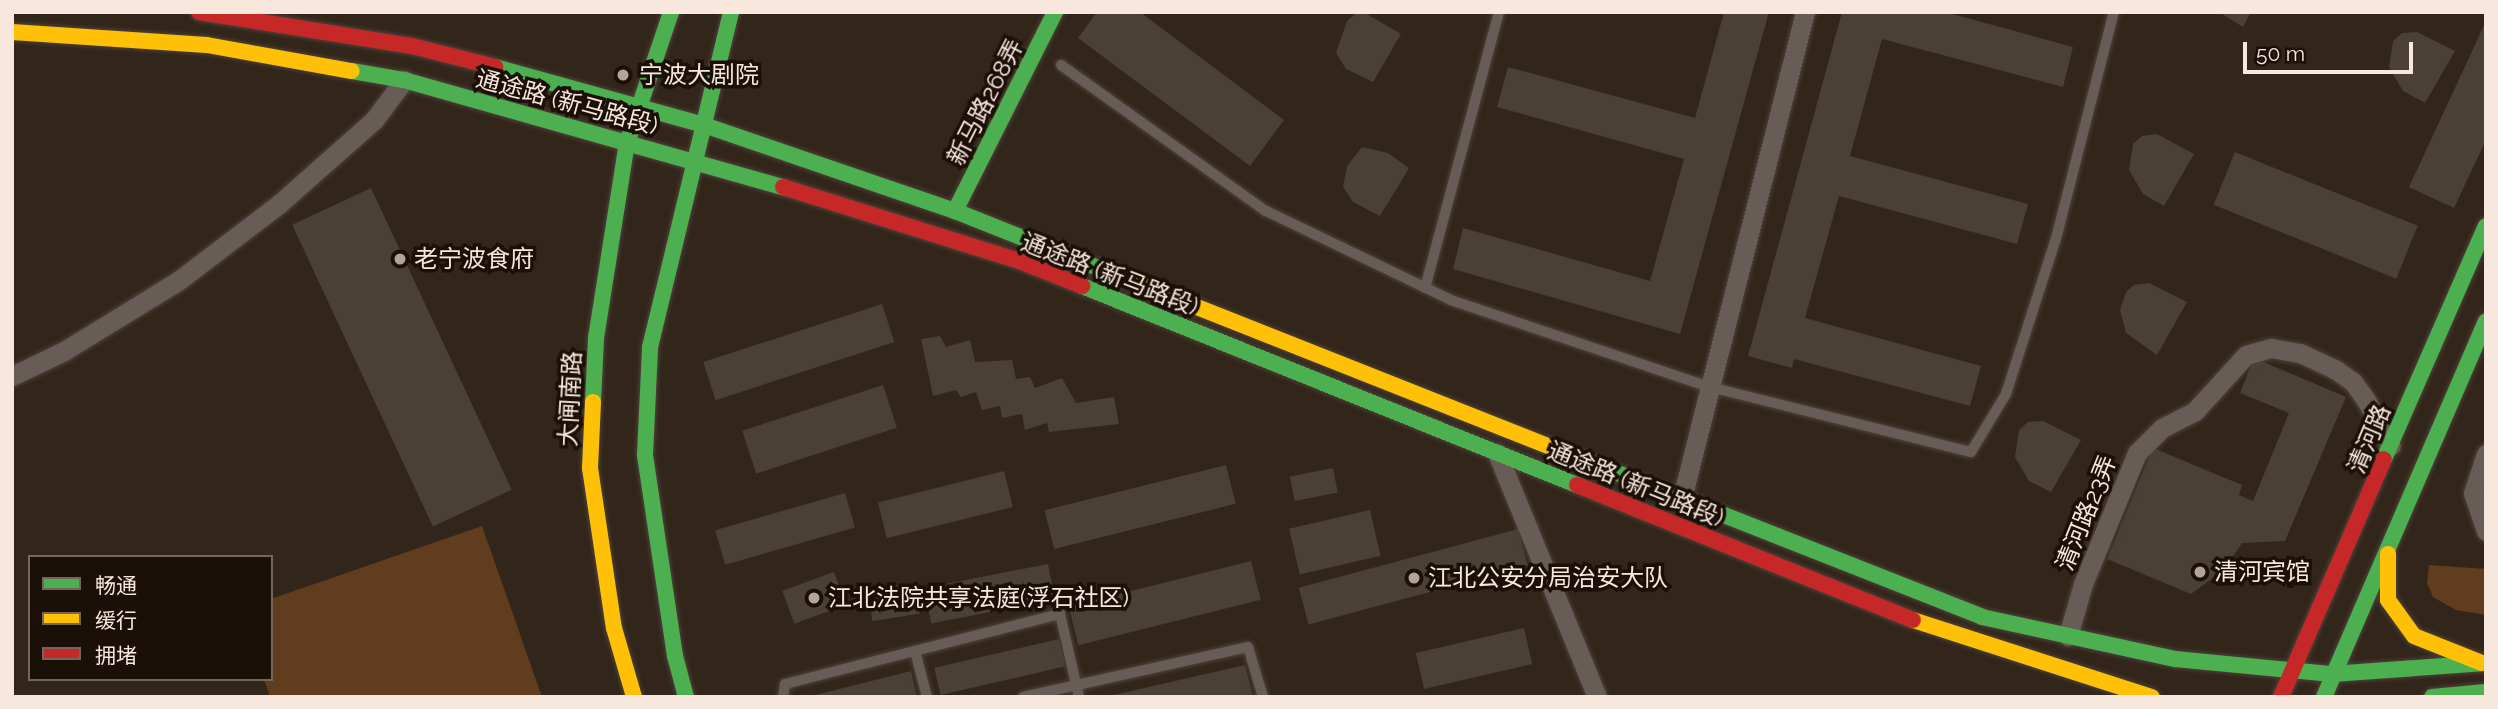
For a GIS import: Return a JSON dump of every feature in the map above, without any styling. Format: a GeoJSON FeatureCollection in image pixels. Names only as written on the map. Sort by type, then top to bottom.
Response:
{"type":"FeatureCollection","features":[{"type":"Feature","properties":{"kind":"main road","name":"通途路 (新马路段)"},"geometry":{"type":"LineString","coordinates":[[200,12],[412,46],[640,104],[701,124],[955,211],[1682,498],[1945,605],[2175,659],[2332,674],[2484,663]]}},
{"type":"Feature","properties":{"kind":"main road","name":"大闸南路"},"geometry":{"type":"LineString","coordinates":[[634,697],[614,628],[590,468],[596,338],[627,143],[671,12]]}},
{"type":"Feature","properties":{"kind":"main road"},"geometry":{"type":"LineString","coordinates":[[686,697],[675,656],[645,454],[650,347],[701,124],[731,12]]}},
{"type":"Feature","properties":{"kind":"main road","name":"新马路268弄"},"geometry":{"type":"LineString","coordinates":[[955,211],[1055,12]]}},
{"type":"Feature","properties":{"kind":"main road","name":"通途路 (新马路段)"},"geometry":{"type":"LineString","coordinates":[[12,32],[207,45],[404,80],[693,160],[1023,262],[1952,636],[2059,672],[2152,697]]}},
{"type":"Feature","properties":{"kind":"main road","name":"清河路"},"geometry":{"type":"LineString","coordinates":[[2281,697],[2486,226]]}},
{"type":"Feature","properties":{"kind":"main road"},"geometry":{"type":"LineString","coordinates":[[2323,697],[2388,542],[2478,355],[2486,321]]}},
{"type":"Feature","properties":{"kind":"main road"},"geometry":{"type":"LineString","coordinates":[[2388,542],[2388,600],[2414,636],[2484,663]]}},
{"type":"Feature","properties":{"kind":"main road"},"geometry":{"type":"LineString","coordinates":[[2059,672],[2102,697]]}},
{"type":"Feature","properties":{"kind":"main road"},"geometry":{"type":"LineString","coordinates":[[2432,697],[2486,692]]}},
{"type":"Feature","properties":{"kind":"street"},"geometry":{"type":"LineString","coordinates":[[1682,498],[1805,12]]}},
{"type":"Feature","properties":{"kind":"street"},"geometry":{"type":"LineString","coordinates":[[12,376],[64,351],[188,273],[279,204],[374,120],[404,80]]}},
{"type":"Feature","properties":{"kind":"street","name":"清河路23弄"},"geometry":{"type":"LineString","coordinates":[[2068,636],[2083,584],[2137,453],[2162,428],[2194,412],[2246,355],[2271,348],[2300,354],[2336,370],[2366,400],[2391,446]]}},
{"type":"Feature","properties":{"kind":"street"},"geometry":{"type":"LineString","coordinates":[[1497,453],[1597,697]]}},
{"type":"Feature","properties":{"kind":"street"},"geometry":{"type":"LineString","coordinates":[[2486,454],[2473,493],[2486,531]]}},
{"type":"Feature","properties":{"kind":"lane"},"geometry":{"type":"LineString","coordinates":[[1425,288],[1499,12]]}},
{"type":"Feature","properties":{"kind":"lane"},"geometry":{"type":"LineString","coordinates":[[1062,65],[1266,211],[1425,288],[1710,387],[1971,452],[2010,381],[2057,236],[2114,12]]}},
{"type":"Feature","properties":{"kind":"lane"},"geometry":{"type":"LineString","coordinates":[[783,697],[785,684],[1060,614],[1079,697]]}},
{"type":"Feature","properties":{"kind":"lane"},"geometry":{"type":"LineString","coordinates":[[1023,697],[1248,647],[1263,697]]}},
{"type":"Feature","properties":{"kind":"lane"},"geometry":{"type":"LineString","coordinates":[[915,651],[927,697]]}},
{"type":"Feature","properties":{"kind":"shaded area"},"geometry":{"type":"Polygon","coordinates":[[[482,526],[542,697],[270,697],[265,681],[273,681],[273,598],[482,526]]]}},
{"type":"Feature","properties":{"kind":"shaded area"},"geometry":{"type":"Polygon","coordinates":[[[2429,565],[2486,569],[2486,615],[2456,610],[2433,597],[2427,583],[2429,565]]]}},
{"type":"Feature","properties":{"kind":"building"},"geometry":{"type":"Polygon","coordinates":[[[1097,12],[1140,12],[1284,120],[1250,166],[1078,38],[1097,12]]]}},
{"type":"Feature","properties":{"kind":"building"},"geometry":{"type":"Polygon","coordinates":[[[1724,12],[1769,12],[1680,334],[1453,269],[1463,228],[1650,281],[1684,159],[1497,107],[1508,67],[1695,118],[1724,12]]]}},
{"type":"Feature","properties":{"kind":"building"},"geometry":{"type":"Polygon","coordinates":[[[1842,12],[1945,12],[2073,47],[2063,87],[1882,39],[1850,156],[2028,204],[2017,244],[1839,196],[1805,318],[1981,366],[1970,406],[1794,359],[1792,368],[1748,356],[1842,12]]]}},
{"type":"Feature","properties":{"kind":"building"},"geometry":{"type":"Polygon","coordinates":[[[2219,12],[2251,12],[2243,27],[2219,12]]]}},
{"type":"Feature","properties":{"kind":"building"},"geometry":{"type":"Polygon","coordinates":[[[1365,13],[1401,34],[1373,82],[1346,69],[1336,53],[1347,21],[1355,14],[1365,13]]]}},
{"type":"Feature","properties":{"kind":"building"},"geometry":{"type":"Polygon","coordinates":[[[2486,21],[2486,140],[2454,208],[2409,187],[2486,21]]]}},
{"type":"Feature","properties":{"kind":"building"},"geometry":{"type":"Polygon","coordinates":[[[2417,32],[2455,51],[2425,103],[2403,91],[2389,67],[2393,41],[2402,33],[2417,32]]]}},
{"type":"Feature","properties":{"kind":"building"},"geometry":{"type":"Polygon","coordinates":[[[2157,134],[2194,154],[2164,206],[2143,194],[2129,170],[2133,144],[2142,136],[2157,134]]]}},
{"type":"Feature","properties":{"kind":"building"},"geometry":{"type":"Polygon","coordinates":[[[1362,147],[1388,153],[1409,168],[1380,216],[1353,202],[1343,187],[1347,166],[1362,147]]]}},
{"type":"Feature","properties":{"kind":"building"},"geometry":{"type":"Polygon","coordinates":[[[2235,152],[2418,226],[2396,279],[2214,205],[2235,152]]]}},
{"type":"Feature","properties":{"kind":"building"},"geometry":{"type":"Polygon","coordinates":[[[371,188],[512,490],[433,527],[292,225],[371,188]]]}},
{"type":"Feature","properties":{"kind":"building"},"geometry":{"type":"Polygon","coordinates":[[[2149,283],[2187,302],[2157,355],[2126,333],[2120,310],[2126,292],[2134,285],[2149,283]]]}},
{"type":"Feature","properties":{"kind":"building"},"geometry":{"type":"Polygon","coordinates":[[[882,304],[894,342],[716,400],[703,362],[882,304]]]}},
{"type":"Feature","properties":{"kind":"building"},"geometry":{"type":"Polygon","coordinates":[[[940,336],[946,347],[970,340],[975,362],[1012,360],[1016,379],[1030,377],[1035,388],[1062,378],[1076,403],[1114,397],[1119,424],[1049,432],[1047,423],[1025,430],[1022,414],[1002,418],[1000,406],[982,410],[976,392],[961,397],[956,390],[933,396],[921,339],[940,336]]]}},
{"type":"Feature","properties":{"kind":"building"},"geometry":{"type":"Polygon","coordinates":[[[2254,358],[2346,397],[2285,541],[2242,543],[2224,570],[2191,594],[2107,559],[2153,448],[2242,485],[2239,495],[2253,501],[2289,413],[2240,393],[2254,358]]]}},
{"type":"Feature","properties":{"kind":"building"},"geometry":{"type":"Polygon","coordinates":[[[883,385],[897,428],[756,474],[742,431],[883,385]]]}},
{"type":"Feature","properties":{"kind":"building"},"geometry":{"type":"Polygon","coordinates":[[[2043,421],[2081,440],[2051,492],[2029,481],[2015,457],[2019,430],[2028,422],[2043,421]]]}},
{"type":"Feature","properties":{"kind":"building"},"geometry":{"type":"Polygon","coordinates":[[[1226,465],[1236,504],[1054,549],[1045,510],[1226,465]]]}},
{"type":"Feature","properties":{"kind":"building"},"geometry":{"type":"Polygon","coordinates":[[[1333,468],[1338,493],[1295,501],[1290,476],[1333,468]]]}},
{"type":"Feature","properties":{"kind":"building"},"geometry":{"type":"Polygon","coordinates":[[[1004,471],[1013,507],[887,538],[878,502],[1004,471]]]}},
{"type":"Feature","properties":{"kind":"building"},"geometry":{"type":"Polygon","coordinates":[[[845,493],[855,528],[725,565],[715,530],[845,493]]]}},
{"type":"Feature","properties":{"kind":"building"},"geometry":{"type":"Polygon","coordinates":[[[1370,510],[1381,556],[1300,574],[1289,529],[1370,510]]]}},
{"type":"Feature","properties":{"kind":"building","name":"江北公安分局治安大队"},"geometry":{"type":"Polygon","coordinates":[[[1518,529],[1528,566],[1309,624],[1299,588],[1518,529]]]}},
{"type":"Feature","properties":{"kind":"building"},"geometry":{"type":"Polygon","coordinates":[[[1251,561],[1261,600],[1078,645],[1069,606],[1251,561]]]}},
{"type":"Feature","properties":{"kind":"building"},"geometry":{"type":"Polygon","coordinates":[[[1048,564],[1055,599],[931,623],[924,588],[1048,564]]]}},
{"type":"Feature","properties":{"kind":"building","name":"江北法院共享法庭(浮石社区)"},"geometry":{"type":"Polygon","coordinates":[[[834,572],[846,605],[794,624],[782,591],[834,572]]]}},
{"type":"Feature","properties":{"kind":"building"},"geometry":{"type":"Polygon","coordinates":[[[915,583],[920,614],[872,621],[868,591],[915,583]]]}},
{"type":"Feature","properties":{"kind":"building"},"geometry":{"type":"Polygon","coordinates":[[[1524,628],[1532,664],[1424,689],[1416,653],[1524,628]]]}},
{"type":"Feature","properties":{"kind":"building"},"geometry":{"type":"Polygon","coordinates":[[[1059,639],[1065,666],[941,695],[934,668],[1059,639]]]}},
{"type":"Feature","properties":{"kind":"building"},"geometry":{"type":"Polygon","coordinates":[[[1245,665],[1253,697],[1109,697],[1109,696],[1245,665]]]}},
{"type":"Feature","properties":{"kind":"building"},"geometry":{"type":"Polygon","coordinates":[[[911,671],[917,697],[811,696],[911,671]]]}},
{"type":"Feature","properties":{"kind":"traffic: fast"},"geometry":{"type":"LineString","coordinates":[[593,402],[596,338],[627,143],[671,12]]}},
{"type":"Feature","properties":{"kind":"traffic: fast"},"geometry":{"type":"LineString","coordinates":[[686,697],[675,656],[645,455],[650,347],[731,12]]}},
{"type":"Feature","properties":{"kind":"traffic: fast"},"geometry":{"type":"LineString","coordinates":[[955,211],[1055,12]]}},
{"type":"Feature","properties":{"kind":"traffic: fast"},"geometry":{"type":"LineString","coordinates":[[495,67],[701,124],[955,211],[1121,277]]}},
{"type":"Feature","properties":{"kind":"traffic: fast"},"geometry":{"type":"LineString","coordinates":[[352,71],[404,80],[783,187]]}},
{"type":"Feature","properties":{"kind":"traffic: fast"},"geometry":{"type":"LineString","coordinates":[[2384,459],[2486,226]]}},
{"type":"Feature","properties":{"kind":"traffic: fast"},"geometry":{"type":"LineString","coordinates":[[1082,286],[1577,485]]}},
{"type":"Feature","properties":{"kind":"traffic: fast"},"geometry":{"type":"LineString","coordinates":[[2324,697],[2486,321]]}},
{"type":"Feature","properties":{"kind":"traffic: fast"},"geometry":{"type":"LineString","coordinates":[[1564,452],[1982,617],[2175,659],[2332,674],[2486,663]]}},
{"type":"Feature","properties":{"kind":"traffic: fast"},"geometry":{"type":"LineString","coordinates":[[2432,697],[2486,692]]}},
{"type":"Feature","properties":{"kind":"traffic: slow"},"geometry":{"type":"LineString","coordinates":[[12,32],[207,45],[352,71]]}},
{"type":"Feature","properties":{"kind":"traffic: slow"},"geometry":{"type":"LineString","coordinates":[[1121,277],[1564,452]]}},
{"type":"Feature","properties":{"kind":"traffic: slow"},"geometry":{"type":"LineString","coordinates":[[593,402],[590,468],[614,628],[634,697]]}},
{"type":"Feature","properties":{"kind":"traffic: slow"},"geometry":{"type":"LineString","coordinates":[[2388,554],[2388,600],[2414,636],[2482,663]]}},
{"type":"Feature","properties":{"kind":"traffic: slow"},"geometry":{"type":"LineString","coordinates":[[1913,620],[2152,697]]}},
{"type":"Feature","properties":{"kind":"traffic: jam"},"geometry":{"type":"LineString","coordinates":[[199,12],[412,46],[495,67]]}},
{"type":"Feature","properties":{"kind":"traffic: jam"},"geometry":{"type":"LineString","coordinates":[[783,187],[1022,262],[1082,286]]}},
{"type":"Feature","properties":{"kind":"traffic: jam"},"geometry":{"type":"LineString","coordinates":[[2281,697],[2384,459]]}},
{"type":"Feature","properties":{"kind":"traffic: jam"},"geometry":{"type":"LineString","coordinates":[[1577,485],[1913,620]]}},
{"type":"Feature","properties":{"kind":"place","name":"宁波大剧院"},"geometry":{"type":"Point","coordinates":[623,75]}},
{"type":"Feature","properties":{"kind":"place","name":"老宁波食府"},"geometry":{"type":"Point","coordinates":[400,259]}},
{"type":"Feature","properties":{"kind":"place","name":"清河宾馆"},"geometry":{"type":"Point","coordinates":[2200,572]}},
{"type":"Feature","properties":{"kind":"place","name":"江北公安分局治安大队"},"geometry":{"type":"Point","coordinates":[1414,578]}},
{"type":"Feature","properties":{"kind":"place","name":"江北法院共享法庭(浮石社区)"},"geometry":{"type":"Point","coordinates":[814,598]}}]}
